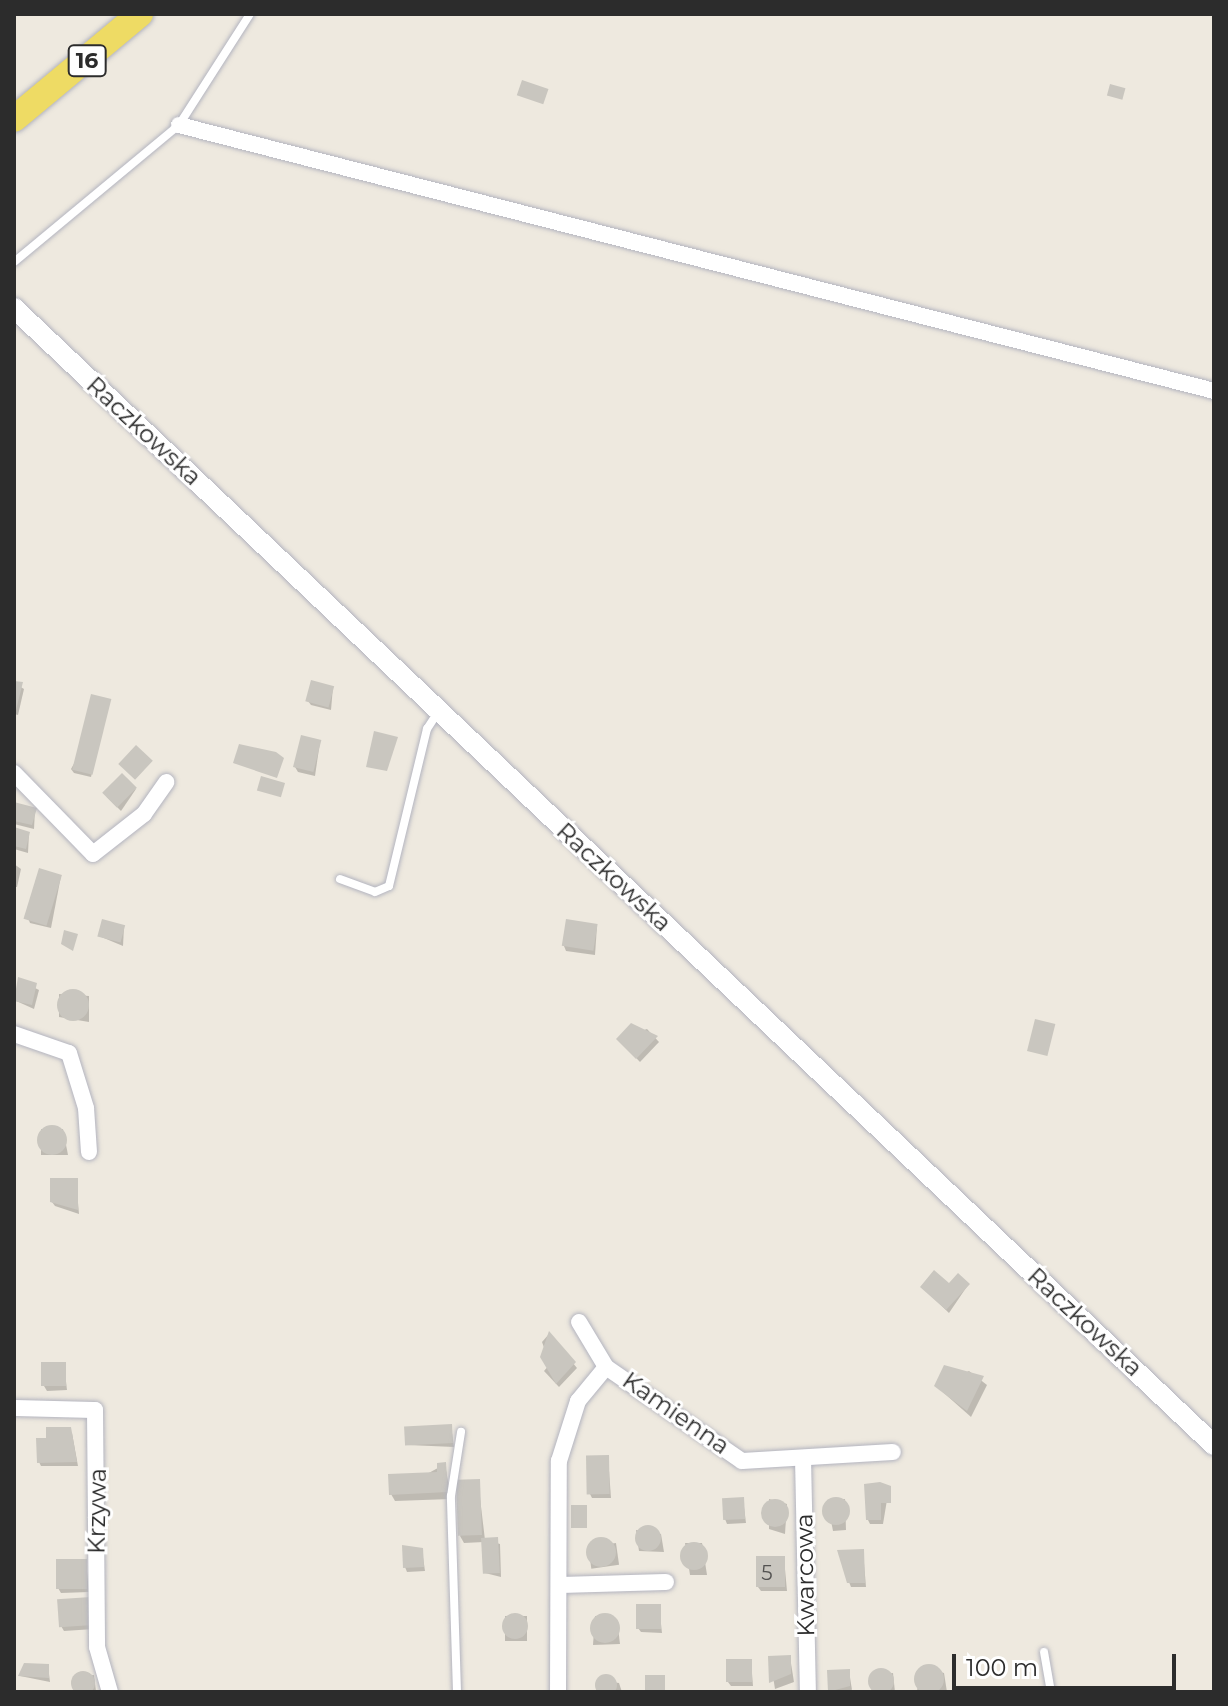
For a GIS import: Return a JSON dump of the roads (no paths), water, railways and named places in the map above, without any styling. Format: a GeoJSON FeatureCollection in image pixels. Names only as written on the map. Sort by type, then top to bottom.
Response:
{"type":"FeatureCollection","features":[{"type":"Feature","properties":{"kind":"main road","name":"16"},"geometry":{"type":"LineString","coordinates":[[20,110],[140,14]]}},
{"type":"Feature","properties":{"kind":"street"},"geometry":{"type":"LineString","coordinates":[[179,125],[1214,391]]}},
{"type":"Feature","properties":{"kind":"street","name":"Raczkowska"},"geometry":{"type":"LineString","coordinates":[[14,308],[1214,1445]]}},
{"type":"Feature","properties":{"kind":"street"},"geometry":{"type":"LineString","coordinates":[[14,773],[93,854],[144,814],[166,782]]}},
{"type":"Feature","properties":{"kind":"street"},"geometry":{"type":"LineString","coordinates":[[14,1034],[69,1053],[86,1108],[89,1152]]}},
{"type":"Feature","properties":{"kind":"street","name":"Kamienna"},"geometry":{"type":"LineString","coordinates":[[579,1322],[606,1367],[742,1461],[893,1452]]}},
{"type":"Feature","properties":{"kind":"street"},"geometry":{"type":"LineString","coordinates":[[558,1692],[564,1436],[578,1401],[606,1367]]}},
{"type":"Feature","properties":{"kind":"street","name":"Krzywa"},"geometry":{"type":"LineString","coordinates":[[14,1408],[95,1410],[97,1647],[110,1692]]}},
{"type":"Feature","properties":{"kind":"street","name":"Kwarcowa"},"geometry":{"type":"LineString","coordinates":[[803,1458],[808,1692]]}},
{"type":"Feature","properties":{"kind":"street"},"geometry":{"type":"LineString","coordinates":[[560,1585],[666,1582]]}},
{"type":"Feature","properties":{"kind":"lane"},"geometry":{"type":"LineString","coordinates":[[14,262],[179,125],[250,14]]}},
{"type":"Feature","properties":{"kind":"lane"},"geometry":{"type":"LineString","coordinates":[[340,879],[375,892],[389,886],[427,729],[439,711]]}},
{"type":"Feature","properties":{"kind":"lane"},"geometry":{"type":"LineString","coordinates":[[457,1692],[451,1496],[461,1432]]}},
{"type":"Feature","properties":{"kind":"lane"},"geometry":{"type":"LineString","coordinates":[[1044,1652],[1051,1692]]}}]}
